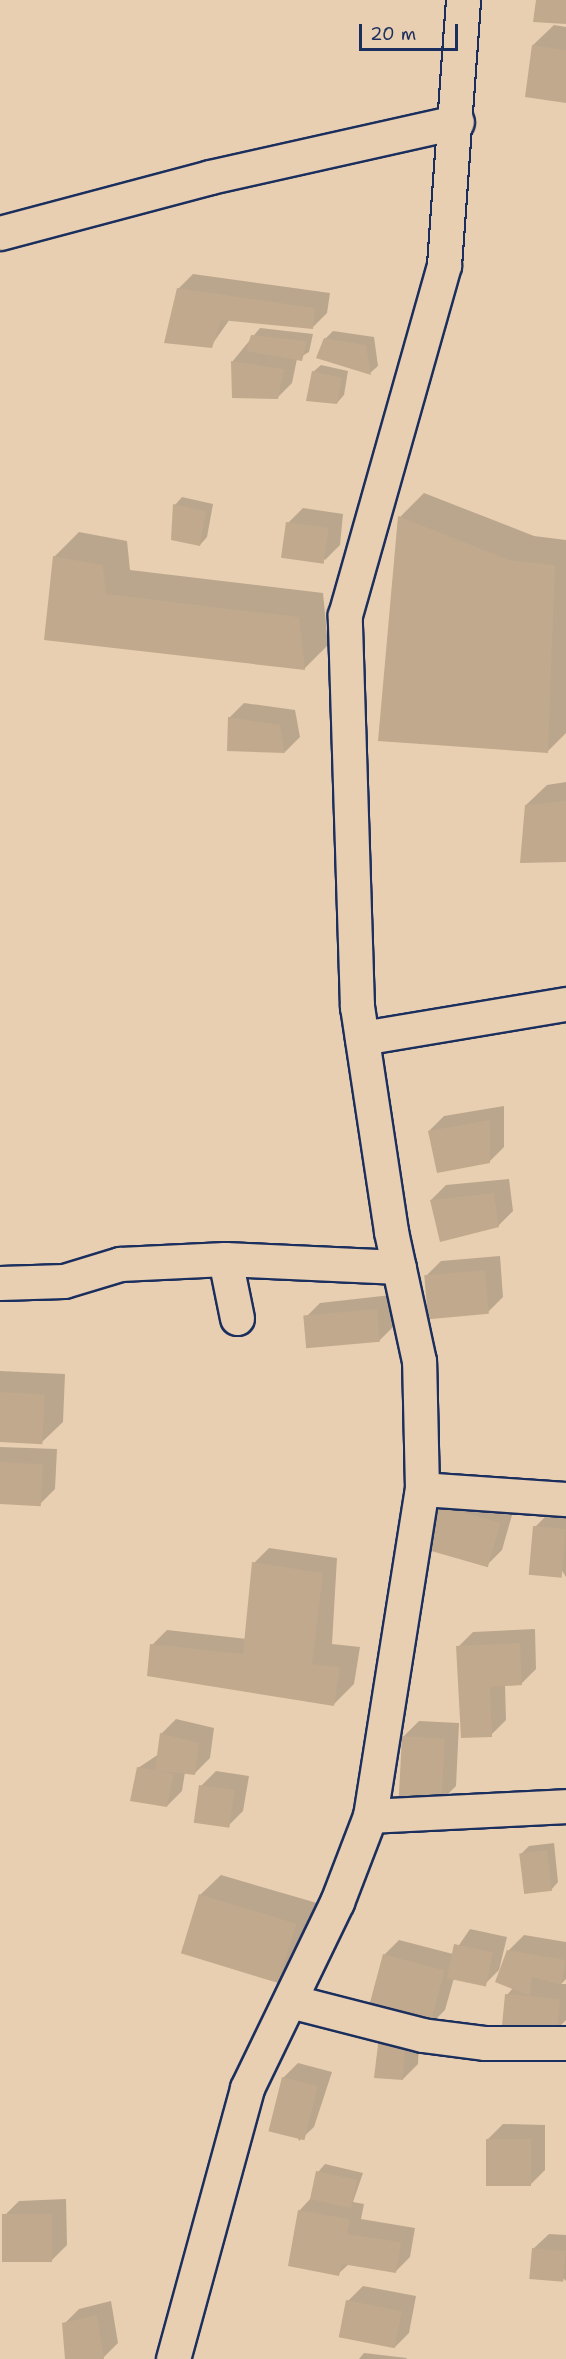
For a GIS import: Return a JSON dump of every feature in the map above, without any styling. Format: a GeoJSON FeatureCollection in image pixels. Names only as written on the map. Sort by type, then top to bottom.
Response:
{"type":"FeatureCollection","features":[{"type":"Feature","properties":{"kind":"street"},"geometry":{"type":"LineString","coordinates":[[173,2359],[247,2088],[337,1902],[370,1816],[422,1489],[419,1361],[399,1267],[362,1038],[345,615],[444,265],[457,122],[463,0]]}},
{"type":"Feature","properties":{"kind":"street"},"geometry":{"type":"LineString","coordinates":[[0,233],[210,177],[457,122]]}},
{"type":"Feature","properties":{"kind":"street"},"geometry":{"type":"LineString","coordinates":[[362,1038],[566,1004]]}},
{"type":"Feature","properties":{"kind":"street"},"geometry":{"type":"LineString","coordinates":[[0,1283],[64,1281],[120,1264],[225,1259],[399,1267]]}},
{"type":"Feature","properties":{"kind":"street"},"geometry":{"type":"LineString","coordinates":[[225,1259],[237,1318]]}},
{"type":"Feature","properties":{"kind":"street"},"geometry":{"type":"LineString","coordinates":[[422,1489],[566,1499]]}},
{"type":"Feature","properties":{"kind":"street"},"geometry":{"type":"LineString","coordinates":[[370,1816],[566,1806]]}},
{"type":"Feature","properties":{"kind":"street"},"geometry":{"type":"LineString","coordinates":[[290,2001],[422,2035],[485,2043],[566,2043]]}},
{"type":"Feature","properties":{"kind":"building"},"geometry":{"type":"Polygon","coordinates":[[[536,0],[566,0],[566,24],[533,22],[536,0]]]}},
{"type":"Feature","properties":{"kind":"building"},"geometry":{"type":"Polygon","coordinates":[[[532,45],[566,50],[566,103],[525,97],[532,45]]]}},
{"type":"Feature","properties":{"kind":"building"},"geometry":{"type":"Polygon","coordinates":[[[177,288],[315,308],[313,329],[221,320],[212,348],[164,343],[177,288]]]}},
{"type":"Feature","properties":{"kind":"building"},"geometry":{"type":"Polygon","coordinates":[[[251,335],[307,341],[302,361],[246,351],[251,335]]]}},
{"type":"Feature","properties":{"kind":"building"},"geometry":{"type":"Polygon","coordinates":[[[324,338],[366,345],[371,375],[316,358],[324,338]]]}},
{"type":"Feature","properties":{"kind":"building"},"geometry":{"type":"Polygon","coordinates":[[[231,361],[284,369],[278,399],[232,398],[231,361]]]}},
{"type":"Feature","properties":{"kind":"building"},"geometry":{"type":"Polygon","coordinates":[[[312,371],[342,378],[337,404],[306,401],[312,371]]]}},
{"type":"Feature","properties":{"kind":"building"},"geometry":{"type":"Polygon","coordinates":[[[173,504],[206,511],[200,546],[171,540],[173,504]]]}},
{"type":"Feature","properties":{"kind":"building"},"geometry":{"type":"Polygon","coordinates":[[[398,516],[509,560],[555,565],[548,753],[378,741],[398,516]]]}},
{"type":"Feature","properties":{"kind":"building"},"geometry":{"type":"Polygon","coordinates":[[[286,522],[329,528],[324,564],[281,558],[286,522]]]}},
{"type":"Feature","properties":{"kind":"building"},"geometry":{"type":"Polygon","coordinates":[[[53,556],[103,565],[106,594],[299,617],[305,670],[44,640],[53,556]]]}},
{"type":"Feature","properties":{"kind":"building"},"geometry":{"type":"Polygon","coordinates":[[[228,717],[280,725],[285,753],[227,751],[228,717]]]}},
{"type":"Feature","properties":{"kind":"building"},"geometry":{"type":"Polygon","coordinates":[[[566,801],[566,862],[520,863],[525,805],[566,801]]]}},
{"type":"Feature","properties":{"kind":"building"},"geometry":{"type":"Polygon","coordinates":[[[490,1120],[490,1163],[437,1173],[428,1131],[490,1120]]]}},
{"type":"Feature","properties":{"kind":"building"},"geometry":{"type":"Polygon","coordinates":[[[494,1193],[499,1227],[440,1242],[430,1200],[494,1193]]]}},
{"type":"Feature","properties":{"kind":"building"},"geometry":{"type":"Polygon","coordinates":[[[485,1270],[489,1314],[428,1319],[424,1275],[485,1270]]]}},
{"type":"Feature","properties":{"kind":"building"},"geometry":{"type":"Polygon","coordinates":[[[377,1309],[380,1342],[306,1348],[303,1315],[377,1309]]]}},
{"type":"Feature","properties":{"kind":"building"},"geometry":{"type":"Polygon","coordinates":[[[0,1392],[45,1394],[42,1444],[0,1442],[0,1392]]]}},
{"type":"Feature","properties":{"kind":"building"},"geometry":{"type":"Polygon","coordinates":[[[0,1462],[43,1464],[41,1506],[0,1504],[0,1462]]]}},
{"type":"Feature","properties":{"kind":"building"},"geometry":{"type":"Polygon","coordinates":[[[438,1505],[500,1523],[488,1567],[425,1549],[438,1505]]]}},
{"type":"Feature","properties":{"kind":"building"},"geometry":{"type":"Polygon","coordinates":[[[533,1526],[566,1529],[562,1578],[529,1575],[533,1526]]]}},
{"type":"Feature","properties":{"kind":"building"},"geometry":{"type":"Polygon","coordinates":[[[252,1562],[323,1573],[312,1664],[340,1667],[334,1706],[147,1676],[150,1644],[243,1654],[252,1562]]]}},
{"type":"Feature","properties":{"kind":"building"},"geometry":{"type":"Polygon","coordinates":[[[520,1643],[522,1685],[490,1687],[492,1737],[461,1738],[456,1646],[520,1643]]]}},
{"type":"Feature","properties":{"kind":"building"},"geometry":{"type":"Polygon","coordinates":[[[160,1733],[199,1743],[195,1775],[161,1771],[174,1774],[167,1807],[130,1801],[137,1767],[155,1770],[160,1733]]]}},
{"type":"Feature","properties":{"kind":"building"},"geometry":{"type":"Polygon","coordinates":[[[402,1736],[445,1738],[442,1802],[399,1800],[402,1736]]]}},
{"type":"Feature","properties":{"kind":"building"},"geometry":{"type":"Polygon","coordinates":[[[199,1785],[235,1790],[229,1828],[194,1823],[199,1785]]]}},
{"type":"Feature","properties":{"kind":"building"},"geometry":{"type":"Polygon","coordinates":[[[547,1850],[552,1891],[524,1894],[519,1853],[547,1850]]]}},
{"type":"Feature","properties":{"kind":"building"},"geometry":{"type":"Polygon","coordinates":[[[199,1894],[297,1924],[278,1983],[181,1953],[199,1894]]]}},
{"type":"Feature","properties":{"kind":"building"},"geometry":{"type":"Polygon","coordinates":[[[454,1944],[493,1952],[486,1987],[447,1978],[454,1944]]]}},
{"type":"Feature","properties":{"kind":"building"},"geometry":{"type":"Polygon","coordinates":[[[507,1950],[566,1960],[561,1985],[532,1977],[530,1996],[495,1982],[507,1950]]]}},
{"type":"Feature","properties":{"kind":"building"},"geometry":{"type":"Polygon","coordinates":[[[383,1954],[445,1971],[430,2027],[368,2010],[383,1954]]]}},
{"type":"Feature","properties":{"kind":"building"},"geometry":{"type":"Polygon","coordinates":[[[505,1994],[560,1999],[557,2031],[502,2026],[505,1994]]]}},
{"type":"Feature","properties":{"kind":"building"},"geometry":{"type":"Polygon","coordinates":[[[380,2028],[406,2036],[403,2080],[374,2078],[380,2028]]]}},
{"type":"Feature","properties":{"kind":"building"},"geometry":{"type":"Polygon","coordinates":[[[282,2077],[318,2086],[304,2140],[268,2131],[282,2077]]]}},
{"type":"Feature","properties":{"kind":"building"},"geometry":{"type":"Polygon","coordinates":[[[486,2139],[531,2139],[531,2186],[486,2186],[486,2139]]]}},
{"type":"Feature","properties":{"kind":"building"},"geometry":{"type":"Polygon","coordinates":[[[316,2171],[357,2180],[351,2208],[310,2199],[316,2171]]]}},
{"type":"Feature","properties":{"kind":"building"},"geometry":{"type":"Polygon","coordinates":[[[298,2210],[350,2219],[347,2234],[401,2242],[396,2273],[342,2264],[339,2276],[288,2266],[298,2210]]]}},
{"type":"Feature","properties":{"kind":"building"},"geometry":{"type":"Polygon","coordinates":[[[2,2214],[52,2214],[52,2262],[2,2262],[2,2214]]]}},
{"type":"Feature","properties":{"kind":"building"},"geometry":{"type":"Polygon","coordinates":[[[532,2248],[566,2251],[563,2282],[529,2279],[532,2248]]]}},
{"type":"Feature","properties":{"kind":"building"},"geometry":{"type":"Polygon","coordinates":[[[346,2300],[402,2311],[395,2348],[339,2337],[346,2300]]]}},
{"type":"Feature","properties":{"kind":"building"},"geometry":{"type":"Polygon","coordinates":[[[97,2315],[104,2359],[65,2359],[62,2323],[97,2315]]]}}]}
